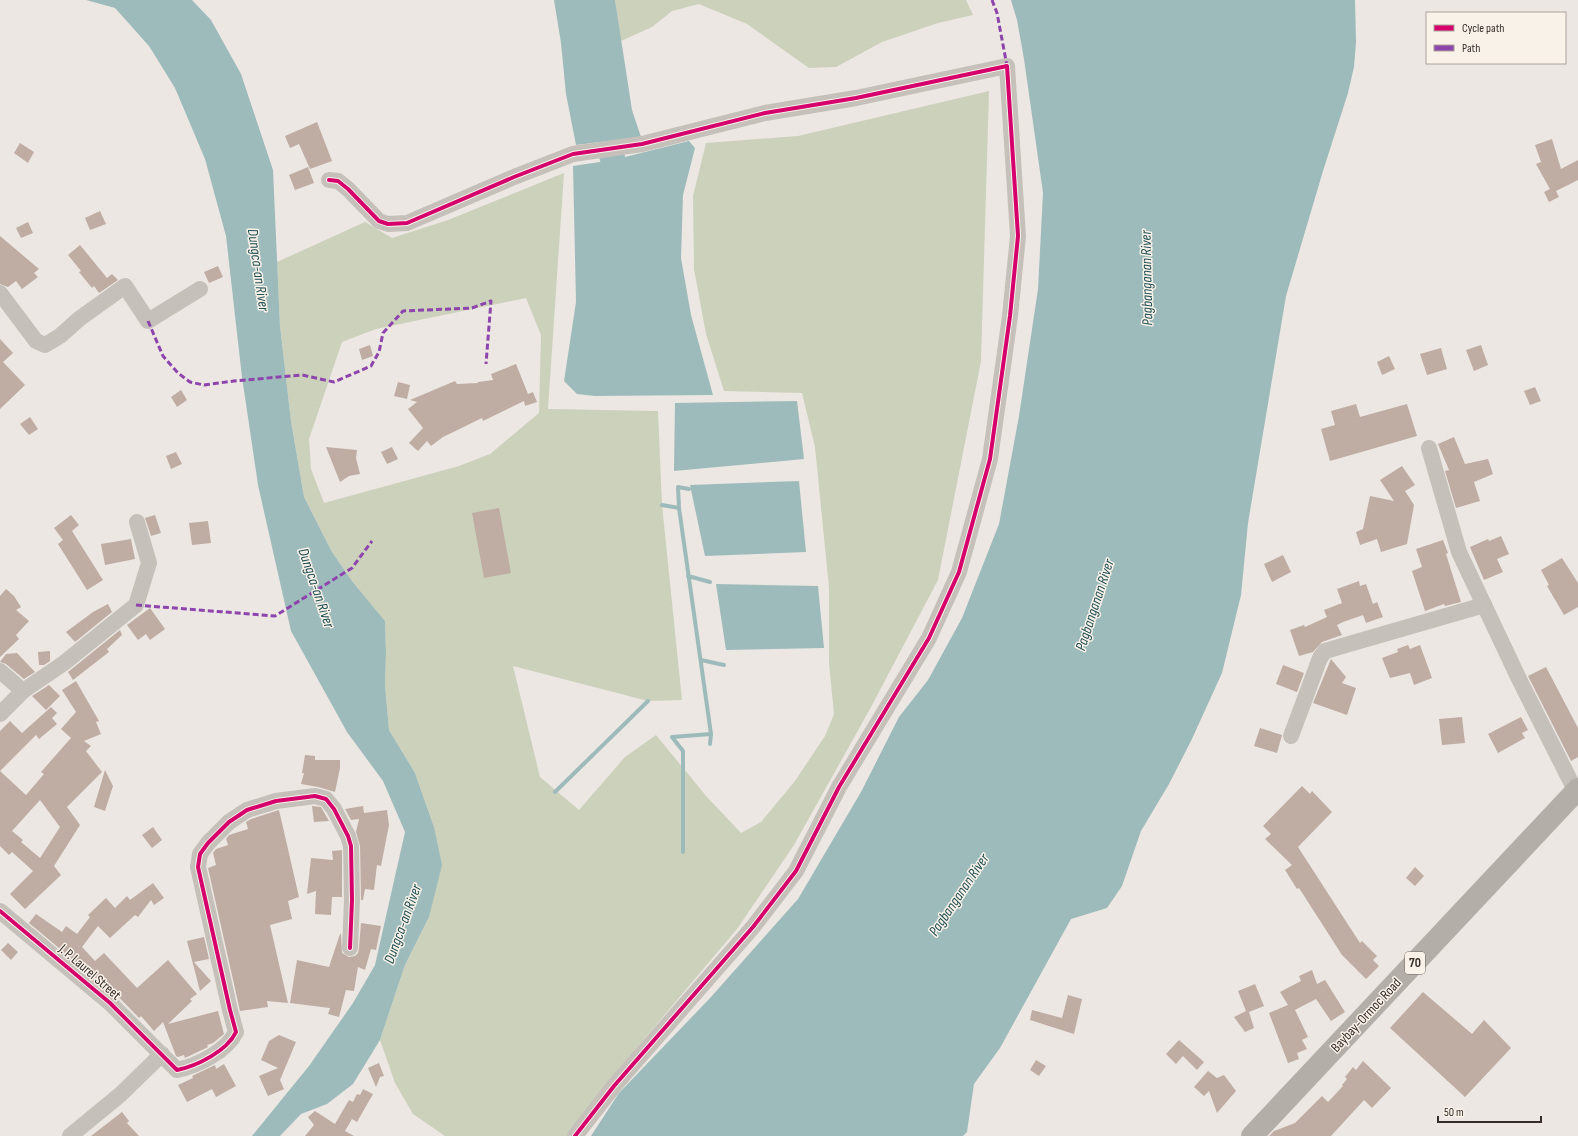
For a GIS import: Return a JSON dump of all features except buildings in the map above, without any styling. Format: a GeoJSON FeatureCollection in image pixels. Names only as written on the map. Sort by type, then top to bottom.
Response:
{"type":"FeatureCollection","features":[{"type":"Feature","properties":{"kind":"main road","name":"Baybay-Ormoc Road"},"geometry":{"type":"LineString","coordinates":[[1252,1136],[1577,791]]}},
{"type":"Feature","properties":{"kind":"street"},"geometry":{"type":"LineString","coordinates":[[329,180],[338,181],[348,189],[379,221],[388,224],[407,223],[572,154],[642,144],[765,113],[856,98],[1007,66],[1018,236],[1010,316],[990,459],[959,572],[930,638],[839,788],[796,871],[752,928],[614,1086],[575,1136]]}},
{"type":"Feature","properties":{"kind":"street"},"geometry":{"type":"LineString","coordinates":[[0,293],[36,341],[45,345],[60,336],[79,319],[125,286],[148,321],[200,289]]}},
{"type":"Feature","properties":{"kind":"street"},"geometry":{"type":"LineString","coordinates":[[1429,448],[1457,546],[1520,681],[1577,791]]}},
{"type":"Feature","properties":{"kind":"street"},"geometry":{"type":"LineString","coordinates":[[0,714],[23,691],[64,663],[136,604],[149,563],[137,522]]}},
{"type":"Feature","properties":{"kind":"street"},"geometry":{"type":"LineString","coordinates":[[1291,736],[1324,651],[1484,605]]}},
{"type":"Feature","properties":{"kind":"street"},"geometry":{"type":"LineString","coordinates":[[0,672],[23,691]]}},
{"type":"Feature","properties":{"kind":"street","name":"J. P. Laurel Street"},"geometry":{"type":"LineString","coordinates":[[0,911],[110,1003],[177,1070],[186,1068],[221,1051],[232,1040],[236,1032],[198,867],[200,854],[208,843],[229,822],[247,810],[276,801],[315,796],[326,799],[334,809],[348,836],[351,846],[352,900],[350,948]]}},
{"type":"Feature","properties":{"kind":"street"},"geometry":{"type":"LineString","coordinates":[[70,1136],[121,1094],[162,1054]]}},
{"type":"Feature","properties":{"kind":"green space"},"geometry":{"type":"Polygon","coordinates":[[[615,0],[966,0],[973,15],[938,23],[882,42],[836,67],[809,68],[747,24],[699,4],[672,11],[652,27],[621,41],[615,0]]]}},
{"type":"Feature","properties":{"kind":"green space"},"geometry":{"type":"Polygon","coordinates":[[[989,91],[981,361],[938,580],[870,709],[794,845],[737,929],[598,1094],[569,1136],[445,1136],[413,1114],[395,1083],[380,1040],[405,965],[429,917],[434,827],[415,773],[389,730],[385,685],[385,621],[352,581],[332,552],[304,497],[291,421],[280,326],[277,262],[365,222],[392,238],[448,220],[564,173],[548,409],[658,411],[662,505],[682,700],[648,701],[513,666],[540,777],[579,810],[625,757],[656,735],[707,797],[741,833],[761,822],[795,781],[825,736],[834,714],[829,663],[829,588],[815,447],[802,393],[724,391],[706,334],[694,269],[693,196],[706,143],[798,136],[989,91]],[[526,298],[376,329],[342,342],[309,439],[311,469],[324,503],[459,466],[490,454],[539,413],[541,335],[526,298]]]}},
{"type":"Feature","properties":{"kind":"water","name":"Dungca-an River"},"geometry":{"type":"Polygon","coordinates":[[[86,0],[192,0],[211,20],[241,74],[273,170],[280,326],[291,421],[304,497],[332,552],[352,581],[385,621],[385,685],[389,730],[415,773],[434,827],[442,865],[429,917],[405,965],[380,1040],[353,1084],[327,1104],[301,1114],[280,1136],[252,1136],[309,1066],[353,1003],[375,965],[405,832],[383,781],[347,732],[291,631],[258,485],[242,377],[226,236],[205,159],[175,88],[149,46],[115,8],[86,0]]]}},
{"type":"Feature","properties":{"kind":"water"},"geometry":{"type":"Polygon","coordinates":[[[554,0],[615,0],[632,110],[641,137],[576,145],[566,94],[561,43],[554,0]]]}},
{"type":"Feature","properties":{"kind":"water","name":"Pagbanganan River"},"geometry":{"type":"Polygon","coordinates":[[[1011,0],[1355,0],[1356,42],[1354,67],[1348,93],[1286,296],[1248,523],[1241,595],[1222,673],[1191,741],[1169,784],[1141,831],[1122,886],[1107,908],[1071,919],[1000,1048],[974,1084],[967,1132],[963,1136],[591,1136],[619,1093],[711,997],[798,899],[861,792],[899,717],[928,680],[962,618],[999,524],[1019,416],[1038,289],[1043,193],[1024,59],[1017,20],[1011,0]]]}},
{"type":"Feature","properties":{"kind":"water"},"geometry":{"type":"Polygon","coordinates":[[[689,141],[695,148],[683,195],[681,258],[691,315],[713,395],[595,396],[577,394],[564,381],[576,302],[573,166],[613,160],[689,141]]]}},
{"type":"Feature","properties":{"kind":"water"},"geometry":{"type":"Polygon","coordinates":[[[797,401],[804,459],[674,471],[675,403],[797,401]]]}},
{"type":"Feature","properties":{"kind":"water"},"geometry":{"type":"Polygon","coordinates":[[[799,481],[806,552],[705,556],[690,485],[799,481]]]}},
{"type":"Feature","properties":{"kind":"water"},"geometry":{"type":"Polygon","coordinates":[[[716,584],[818,586],[824,648],[726,650],[716,584]]]}},
{"type":"Feature","properties":{"kind":"waterway"},"geometry":{"type":"LineString","coordinates":[[679,508],[678,487],[689,489]]}},
{"type":"Feature","properties":{"kind":"waterway"},"geometry":{"type":"LineString","coordinates":[[662,505],[679,508],[711,734],[672,737],[683,751],[683,852]]}},
{"type":"Feature","properties":{"kind":"waterway"},"geometry":{"type":"LineString","coordinates":[[688,576],[710,582]]}},
{"type":"Feature","properties":{"kind":"waterway"},"geometry":{"type":"LineString","coordinates":[[701,660],[724,665]]}},
{"type":"Feature","properties":{"kind":"waterway"},"geometry":{"type":"LineString","coordinates":[[555,792],[648,701]]}},
{"type":"Feature","properties":{"kind":"waterway"},"geometry":{"type":"LineString","coordinates":[[710,744],[711,734]]}},
{"type":"Feature","properties":{"kind":"marked path"},"geometry":{"type":"LineString","coordinates":[[992,0],[997,13],[1007,66]]}},
{"type":"Feature","properties":{"kind":"marked path"},"geometry":{"type":"LineString","coordinates":[[148,321],[163,356],[178,373],[190,382],[204,385],[302,375],[334,382],[371,366],[379,352],[383,333],[403,311],[472,308],[491,301],[486,364]]}},
{"type":"Feature","properties":{"kind":"marked path"},"geometry":{"type":"LineString","coordinates":[[136,605],[275,616],[352,568],[372,541]]}},
{"type":"Feature","properties":{"kind":"cycle path"},"geometry":{"type":"LineString","coordinates":[[329,180],[338,181],[348,189],[379,221],[388,224],[407,223],[514,177],[573,154],[642,144],[765,113],[856,98],[1007,66],[1018,236],[1010,316],[990,459],[959,572],[929,638],[839,787],[796,871],[753,927],[614,1086],[575,1136]]}},
{"type":"Feature","properties":{"kind":"cycle path"},"geometry":{"type":"LineString","coordinates":[[0,911],[110,1003],[177,1070],[185,1068],[211,1057],[226,1045],[236,1032],[198,867],[200,854],[208,843],[229,822],[247,810],[276,801],[315,796],[326,799],[334,809],[348,836],[351,846],[352,900],[350,948]]}}]}
